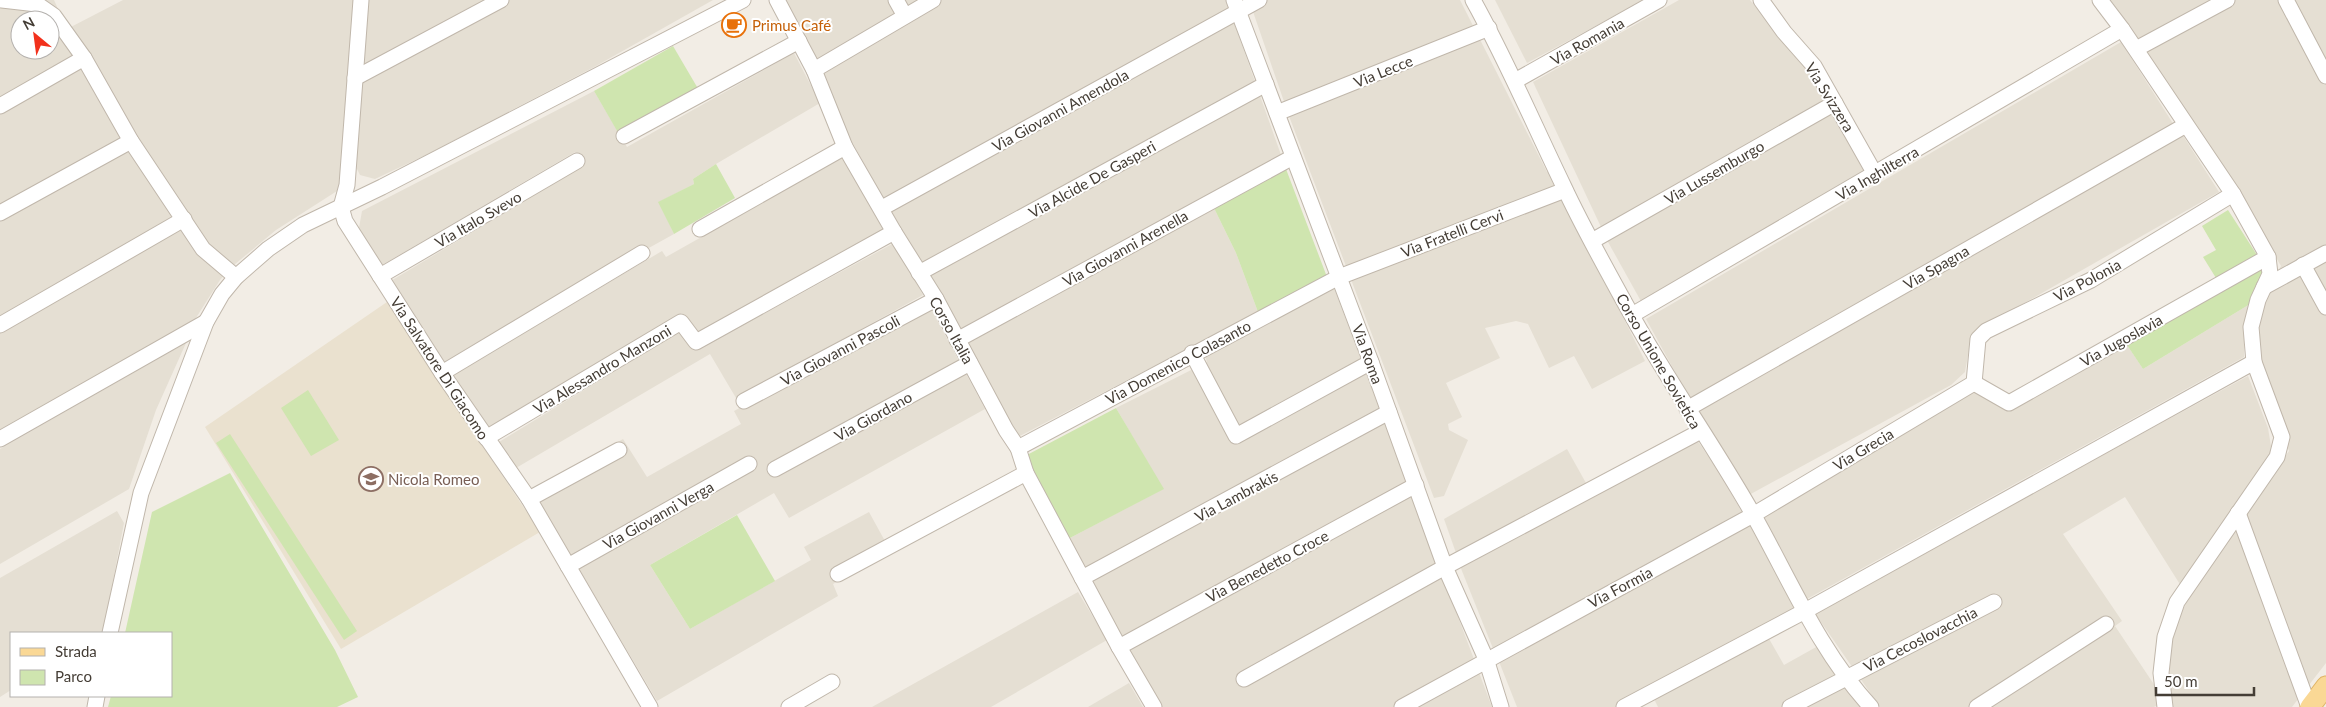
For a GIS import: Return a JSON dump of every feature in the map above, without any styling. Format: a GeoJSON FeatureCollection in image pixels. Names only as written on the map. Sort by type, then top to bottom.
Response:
{"type":"FeatureCollection","features":[{"type":"Feature","properties":{"kind":"street"},"geometry":{"type":"LineString","coordinates":[[2,0],[37,4],[54,16],[84,58],[131,141],[203,249],[236,277]]}},
{"type":"Feature","properties":{"kind":"street"},"geometry":{"type":"LineString","coordinates":[[341,207],[347,185],[361,0]]}},
{"type":"Feature","properties":{"kind":"street"},"geometry":{"type":"LineString","coordinates":[[356,78],[501,0]]}},
{"type":"Feature","properties":{"kind":"street"},"geometry":{"type":"LineString","coordinates":[[110,632],[141,494],[206,322],[222,294],[236,277],[285,236],[743,0]]}},
{"type":"Feature","properties":{"kind":"street","name":"Corso Italia"},"geometry":{"type":"LineString","coordinates":[[777,0],[814,70],[846,147],[918,273],[936,299],[1006,430],[1018,448],[1026,473],[1119,647],[1154,707]]}},
{"type":"Feature","properties":{"kind":"street"},"geometry":{"type":"LineString","coordinates":[[896,0],[905,16]]}},
{"type":"Feature","properties":{"kind":"street"},"geometry":{"type":"LineString","coordinates":[[814,70],[933,0]]}},
{"type":"Feature","properties":{"kind":"street","name":"Via Giovanni Amendola"},"geometry":{"type":"LineString","coordinates":[[882,208],[1236,6],[1259,0]]}},
{"type":"Feature","properties":{"kind":"street","name":"Corso Unione Sovietica"},"geometry":{"type":"LineString","coordinates":[[1473,0],[1515,81],[1565,190],[1632,315],[1687,409],[1753,515],[1804,612],[1847,677],[1871,707]]}},
{"type":"Feature","properties":{"kind":"street","name":"Via Romania"},"geometry":{"type":"LineString","coordinates":[[1515,81],[1659,0]]}},
{"type":"Feature","properties":{"kind":"street","name":"Via Svizzera"},"geometry":{"type":"LineString","coordinates":[[1761,0],[1814,66],[1875,174]]}},
{"type":"Feature","properties":{"kind":"street"},"geometry":{"type":"LineString","coordinates":[[2100,0],[2136,49],[2233,194],[2268,257],[2270,274],[2258,300],[2251,327],[2254,362],[2282,437],[2277,457],[2178,602],[2165,636],[2161,673],[2164,707]]}},
{"type":"Feature","properties":{"kind":"street"},"geometry":{"type":"LineString","coordinates":[[2136,49],[2227,0]]}},
{"type":"Feature","properties":{"kind":"street"},"geometry":{"type":"LineString","coordinates":[[2286,0],[2326,76]]}},
{"type":"Feature","properties":{"kind":"street","name":"Via Roma"},"geometry":{"type":"LineString","coordinates":[[1236,6],[1371,362],[1445,567],[1486,659],[1501,707]]}},
{"type":"Feature","properties":{"kind":"street","name":"Via Lecce"},"geometry":{"type":"LineString","coordinates":[[1277,113],[1489,28]]}},
{"type":"Feature","properties":{"kind":"street","name":"Via Inghilterra"},"geometry":{"type":"LineString","coordinates":[[1632,315],[2122,29]]}},
{"type":"Feature","properties":{"kind":"street"},"geometry":{"type":"LineString","coordinates":[[624,136],[799,41]]}},
{"type":"Feature","properties":{"kind":"street"},"geometry":{"type":"LineString","coordinates":[[0,106],[84,58]]}},
{"type":"Feature","properties":{"kind":"street","name":"Via Alcide De Gasperi"},"geometry":{"type":"LineString","coordinates":[[918,273],[1266,84]]}},
{"type":"Feature","properties":{"kind":"street","name":"Via Lussemburgo"},"geometry":{"type":"LineString","coordinates":[[1592,241],[1836,103]]}},
{"type":"Feature","properties":{"kind":"street","name":"Via Spagna"},"geometry":{"type":"LineString","coordinates":[[1687,409],[2186,125]]}},
{"type":"Feature","properties":{"kind":"street"},"geometry":{"type":"LineString","coordinates":[[0,213],[131,141]]}},
{"type":"Feature","properties":{"kind":"street"},"geometry":{"type":"LineString","coordinates":[[700,229],[846,147]]}},
{"type":"Feature","properties":{"kind":"street","name":"Via Giovanni Arenella"},"geometry":{"type":"LineString","coordinates":[[957,340],[1294,157]]}},
{"type":"Feature","properties":{"kind":"street","name":"Via Italo Svevo"},"geometry":{"type":"LineString","coordinates":[[380,276],[577,161]]}},
{"type":"Feature","properties":{"kind":"street","name":"Via Fratelli Cervi"},"geometry":{"type":"LineString","coordinates":[[1339,277],[1565,190]]}},
{"type":"Feature","properties":{"kind":"street","name":"Via Polonia"},"geometry":{"type":"LineString","coordinates":[[1974,383],[1978,339],[1986,332],[2091,280],[2233,194]]}},
{"type":"Feature","properties":{"kind":"street","name":"Via Salvatore Di Giacomo"},"geometry":{"type":"LineString","coordinates":[[341,207],[345,221],[380,276],[486,438],[529,499],[650,707]]}},
{"type":"Feature","properties":{"kind":"street"},"geometry":{"type":"LineString","coordinates":[[0,325],[184,218]]}},
{"type":"Feature","properties":{"kind":"street","name":"Via Alessandro Manzoni"},"geometry":{"type":"LineString","coordinates":[[486,438],[681,322],[696,342],[894,232]]}},
{"type":"Feature","properties":{"kind":"street"},"geometry":{"type":"LineString","coordinates":[[442,372],[642,253]]}},
{"type":"Feature","properties":{"kind":"street"},"geometry":{"type":"LineString","coordinates":[[2264,287],[2326,253]]}},
{"type":"Feature","properties":{"kind":"street","name":"Via Jugoslavia"},"geometry":{"type":"LineString","coordinates":[[1974,383],[2009,402],[2268,257]]}},
{"type":"Feature","properties":{"kind":"street"},"geometry":{"type":"LineString","coordinates":[[2303,265],[2326,307]]}},
{"type":"Feature","properties":{"kind":"street","name":"Via Domenico Colasanto"},"geometry":{"type":"LineString","coordinates":[[1018,448],[1192,353],[1339,277]]}},
{"type":"Feature","properties":{"kind":"street","name":"Via Giovanni Pascoli"},"geometry":{"type":"LineString","coordinates":[[744,400],[936,299]]}},
{"type":"Feature","properties":{"kind":"street"},"geometry":{"type":"LineString","coordinates":[[0,439],[206,322]]}},
{"type":"Feature","properties":{"kind":"street"},"geometry":{"type":"LineString","coordinates":[[1192,353],[1236,436],[1371,362]]}},
{"type":"Feature","properties":{"kind":"street"},"geometry":{"type":"LineString","coordinates":[[1624,707],[1804,612],[2254,362]]}},
{"type":"Feature","properties":{"kind":"street","name":"Via Giordano"},"geometry":{"type":"LineString","coordinates":[[776,470],[970,363]]}},
{"type":"Feature","properties":{"kind":"street","name":"Via Grecia"},"geometry":{"type":"LineString","coordinates":[[1753,515],[1974,383]]}},
{"type":"Feature","properties":{"kind":"street","name":"Via Lambrakis"},"geometry":{"type":"LineString","coordinates":[[1082,578],[1389,412]]}},
{"type":"Feature","properties":{"kind":"street"},"geometry":{"type":"LineString","coordinates":[[1244,678],[1445,567],[1701,432]]}},
{"type":"Feature","properties":{"kind":"street"},"geometry":{"type":"LineString","coordinates":[[529,499],[619,450]]}},
{"type":"Feature","properties":{"kind":"street","name":"Via Giovanni Verga"},"geometry":{"type":"LineString","coordinates":[[568,566],[749,464]]}},
{"type":"Feature","properties":{"kind":"street"},"geometry":{"type":"LineString","coordinates":[[838,574],[1026,473]]}},
{"type":"Feature","properties":{"kind":"street","name":"Via Benedetto Croce"},"geometry":{"type":"LineString","coordinates":[[1119,647],[1416,486]]}},
{"type":"Feature","properties":{"kind":"street"},"geometry":{"type":"LineString","coordinates":[[2238,513],[2318,699]]}},
{"type":"Feature","properties":{"kind":"street","name":"Via Formia"},"geometry":{"type":"LineString","coordinates":[[1402,707],[1486,659],[1753,515]]}},
{"type":"Feature","properties":{"kind":"street","name":"Via Cecoslovacchia"},"geometry":{"type":"LineString","coordinates":[[1790,707],[1994,602]]}},
{"type":"Feature","properties":{"kind":"street"},"geometry":{"type":"LineString","coordinates":[[1977,707],[2106,624]]}},
{"type":"Feature","properties":{"kind":"street"},"geometry":{"type":"LineString","coordinates":[[789,707],[832,682]]}},
{"type":"Feature","properties":{"kind":"shaded area"},"geometry":{"type":"Polygon","coordinates":[[[0,0],[54,0],[58,10],[10,10],[10,60],[60,60],[60,13],[67,29],[123,0],[356,0],[341,176],[337,191],[276,230],[234,265],[220,280],[194,321],[0,431],[0,0]]]}},
{"type":"Feature","properties":{"kind":"shaded area"},"geometry":{"type":"Polygon","coordinates":[[[367,0],[713,0],[596,66],[428,154],[375,179],[360,175],[353,161],[367,0]]]}},
{"type":"Feature","properties":{"kind":"shaded area"},"geometry":{"type":"Polygon","coordinates":[[[780,0],[1226,0],[1286,169],[1214,208],[1236,253],[1258,312],[1016,438],[846,131],[780,0]]]}},
{"type":"Feature","properties":{"kind":"shaded area"},"geometry":{"type":"Polygon","coordinates":[[[1249,0],[1460,0],[1547,172],[1550,171],[1645,361],[1592,389],[1574,356],[1549,368],[1528,324],[1516,321],[1485,328],[1500,358],[1446,383],[1462,417],[1448,424],[1449,430],[1468,440],[1444,496],[1434,498],[1289,116],[1249,0]]]}},
{"type":"Feature","properties":{"kind":"shaded area"},"geometry":{"type":"Polygon","coordinates":[[[1495,0],[1644,0],[1527,63],[1495,0]]]}},
{"type":"Feature","properties":{"kind":"shaded area"},"geometry":{"type":"Polygon","coordinates":[[[1679,0],[1750,0],[1809,71],[1867,170],[1642,303],[1608,242],[1533,82],[1679,0]]]}},
{"type":"Feature","properties":{"kind":"shaded area"},"geometry":{"type":"Polygon","coordinates":[[[2107,0],[2326,0],[2326,663],[2292,707],[2169,707],[2170,646],[2176,622],[2195,587],[2289,451],[2258,358],[2258,308],[2281,266],[2243,201],[2107,0]]]}},
{"type":"Feature","properties":{"kind":"shaded area"},"geometry":{"type":"Polygon","coordinates":[[[2121,42],[2174,125],[1691,401],[1646,319],[2121,42]]]}},
{"type":"Feature","properties":{"kind":"shaded area"},"geometry":{"type":"Polygon","coordinates":[[[794,53],[820,103],[716,164],[693,179],[694,184],[659,202],[674,234],[444,365],[389,282],[583,166],[575,152],[382,265],[359,228],[362,211],[594,91],[627,147],[794,53]]]}},
{"type":"Feature","properties":{"kind":"shaded area"},"geometry":{"type":"Polygon","coordinates":[[[2182,134],[2219,192],[1984,326],[1971,338],[1965,372],[1951,385],[1749,495],[1693,411],[2182,134]]]}},
{"type":"Feature","properties":{"kind":"shaded area"},"geometry":{"type":"Polygon","coordinates":[[[845,156],[887,230],[696,333],[682,313],[489,428],[453,375],[662,251],[666,257],[845,156]]]}},
{"type":"Feature","properties":{"kind":"shaded area"},"geometry":{"type":"Polygon","coordinates":[[[894,243],[923,295],[736,398],[710,354],[516,468],[499,442],[682,330],[697,350],[894,243]]]}},
{"type":"Feature","properties":{"kind":"shaded area"},"geometry":{"type":"Polygon","coordinates":[[[1334,288],[1492,707],[1162,707],[1068,539],[1163,489],[1116,408],[1207,362],[1205,356],[1334,288]]]}},
{"type":"Feature","properties":{"kind":"shaded area","name":"Nicola Romeo"},"geometry":{"type":"Polygon","coordinates":[[[387,302],[540,532],[341,649],[205,427],[387,302]]]}},
{"type":"Feature","properties":{"kind":"shaded area"},"geometry":{"type":"Polygon","coordinates":[[[2250,304],[2244,336],[2244,357],[1807,599],[1763,516],[1974,390],[2005,409],[2127,345],[2143,369],[2250,304]]]}},
{"type":"Feature","properties":{"kind":"shaded area"},"geometry":{"type":"Polygon","coordinates":[[[930,307],[985,409],[789,518],[774,493],[650,565],[690,629],[811,560],[804,547],[869,512],[891,552],[833,584],[838,596],[657,701],[533,491],[623,439],[647,477],[741,424],[734,411],[930,307]]]}},
{"type":"Feature","properties":{"kind":"shaded area"},"geometry":{"type":"Polygon","coordinates":[[[186,343],[156,410],[129,489],[0,564],[0,449],[186,343]]]}},
{"type":"Feature","properties":{"kind":"shaded area"},"geometry":{"type":"Polygon","coordinates":[[[2248,376],[2268,428],[2271,446],[2268,463],[2205,548],[2181,586],[2125,497],[2063,534],[2122,621],[2115,626],[2157,689],[2158,705],[2154,707],[1880,707],[1814,612],[2248,376]]]}},
{"type":"Feature","properties":{"kind":"shaded area"},"geometry":{"type":"Polygon","coordinates":[[[1697,440],[1719,472],[1744,516],[1494,651],[1460,566],[1697,440]]]}},
{"type":"Feature","properties":{"kind":"shaded area"},"geometry":{"type":"Polygon","coordinates":[[[1567,449],[1586,483],[1456,553],[1444,519],[1567,449]]]}},
{"type":"Feature","properties":{"kind":"shaded area"},"geometry":{"type":"Polygon","coordinates":[[[117,511],[124,523],[103,632],[10,632],[10,691],[0,697],[0,578],[117,511]]]}},
{"type":"Feature","properties":{"kind":"shaded area"},"geometry":{"type":"Polygon","coordinates":[[[1749,524],[1797,612],[1619,707],[1517,707],[1498,659],[1749,524]]]}},
{"type":"Feature","properties":{"kind":"shaded area"},"geometry":{"type":"Polygon","coordinates":[[[1078,592],[1107,640],[991,707],[872,707],[1078,592]]]}},
{"type":"Feature","properties":{"kind":"shaded area"},"geometry":{"type":"Polygon","coordinates":[[[1768,637],[1784,665],[1818,646],[1865,707],[1658,707],[1654,699],[1768,637]]]}},
{"type":"Feature","properties":{"kind":"shaded area"},"geometry":{"type":"Polygon","coordinates":[[[1129,683],[1143,707],[1088,707],[1129,683]]]}},
{"type":"Feature","properties":{"kind":"green space"},"geometry":{"type":"Polygon","coordinates":[[[673,46],[700,92],[620,136],[594,91],[673,46]]]}},
{"type":"Feature","properties":{"kind":"green space"},"geometry":{"type":"Polygon","coordinates":[[[716,164],[735,198],[674,234],[658,202],[694,184],[693,179],[716,164]]]}},
{"type":"Feature","properties":{"kind":"green space"},"geometry":{"type":"Polygon","coordinates":[[[1286,169],[1327,277],[1258,312],[1236,253],[1214,208],[1286,169]]]}},
{"type":"Feature","properties":{"kind":"green space"},"geometry":{"type":"Polygon","coordinates":[[[2228,210],[2257,255],[2216,278],[2203,257],[2216,250],[2202,226],[2228,210]]]}},
{"type":"Feature","properties":{"kind":"green space"},"geometry":{"type":"Polygon","coordinates":[[[2263,268],[2265,272],[2250,304],[2143,369],[2127,345],[2263,268]]]}},
{"type":"Feature","properties":{"kind":"green space"},"geometry":{"type":"Polygon","coordinates":[[[308,390],[339,440],[311,456],[281,408],[308,390]]]}},
{"type":"Feature","properties":{"kind":"green space"},"geometry":{"type":"Polygon","coordinates":[[[1116,408],[1164,489],[1068,539],[1025,456],[1116,408]]]}},
{"type":"Feature","properties":{"kind":"green space"},"geometry":{"type":"Polygon","coordinates":[[[230,434],[357,631],[344,640],[216,443],[230,434]]]}},
{"type":"Feature","properties":{"kind":"green space"},"geometry":{"type":"Polygon","coordinates":[[[230,473],[335,650],[358,697],[337,707],[108,707],[111,697],[172,697],[172,632],[125,632],[152,512],[230,473]]]}},
{"type":"Feature","properties":{"kind":"green space"},"geometry":{"type":"Polygon","coordinates":[[[737,515],[775,581],[690,629],[650,565],[737,515]]]}},
{"type":"Feature","properties":{"kind":"place","name":"Primus Café"},"geometry":{"type":"Point","coordinates":[734,25]}},
{"type":"Feature","properties":{"kind":"place","name":"Nicola Romeo"},"geometry":{"type":"Point","coordinates":[371,479]}}]}
